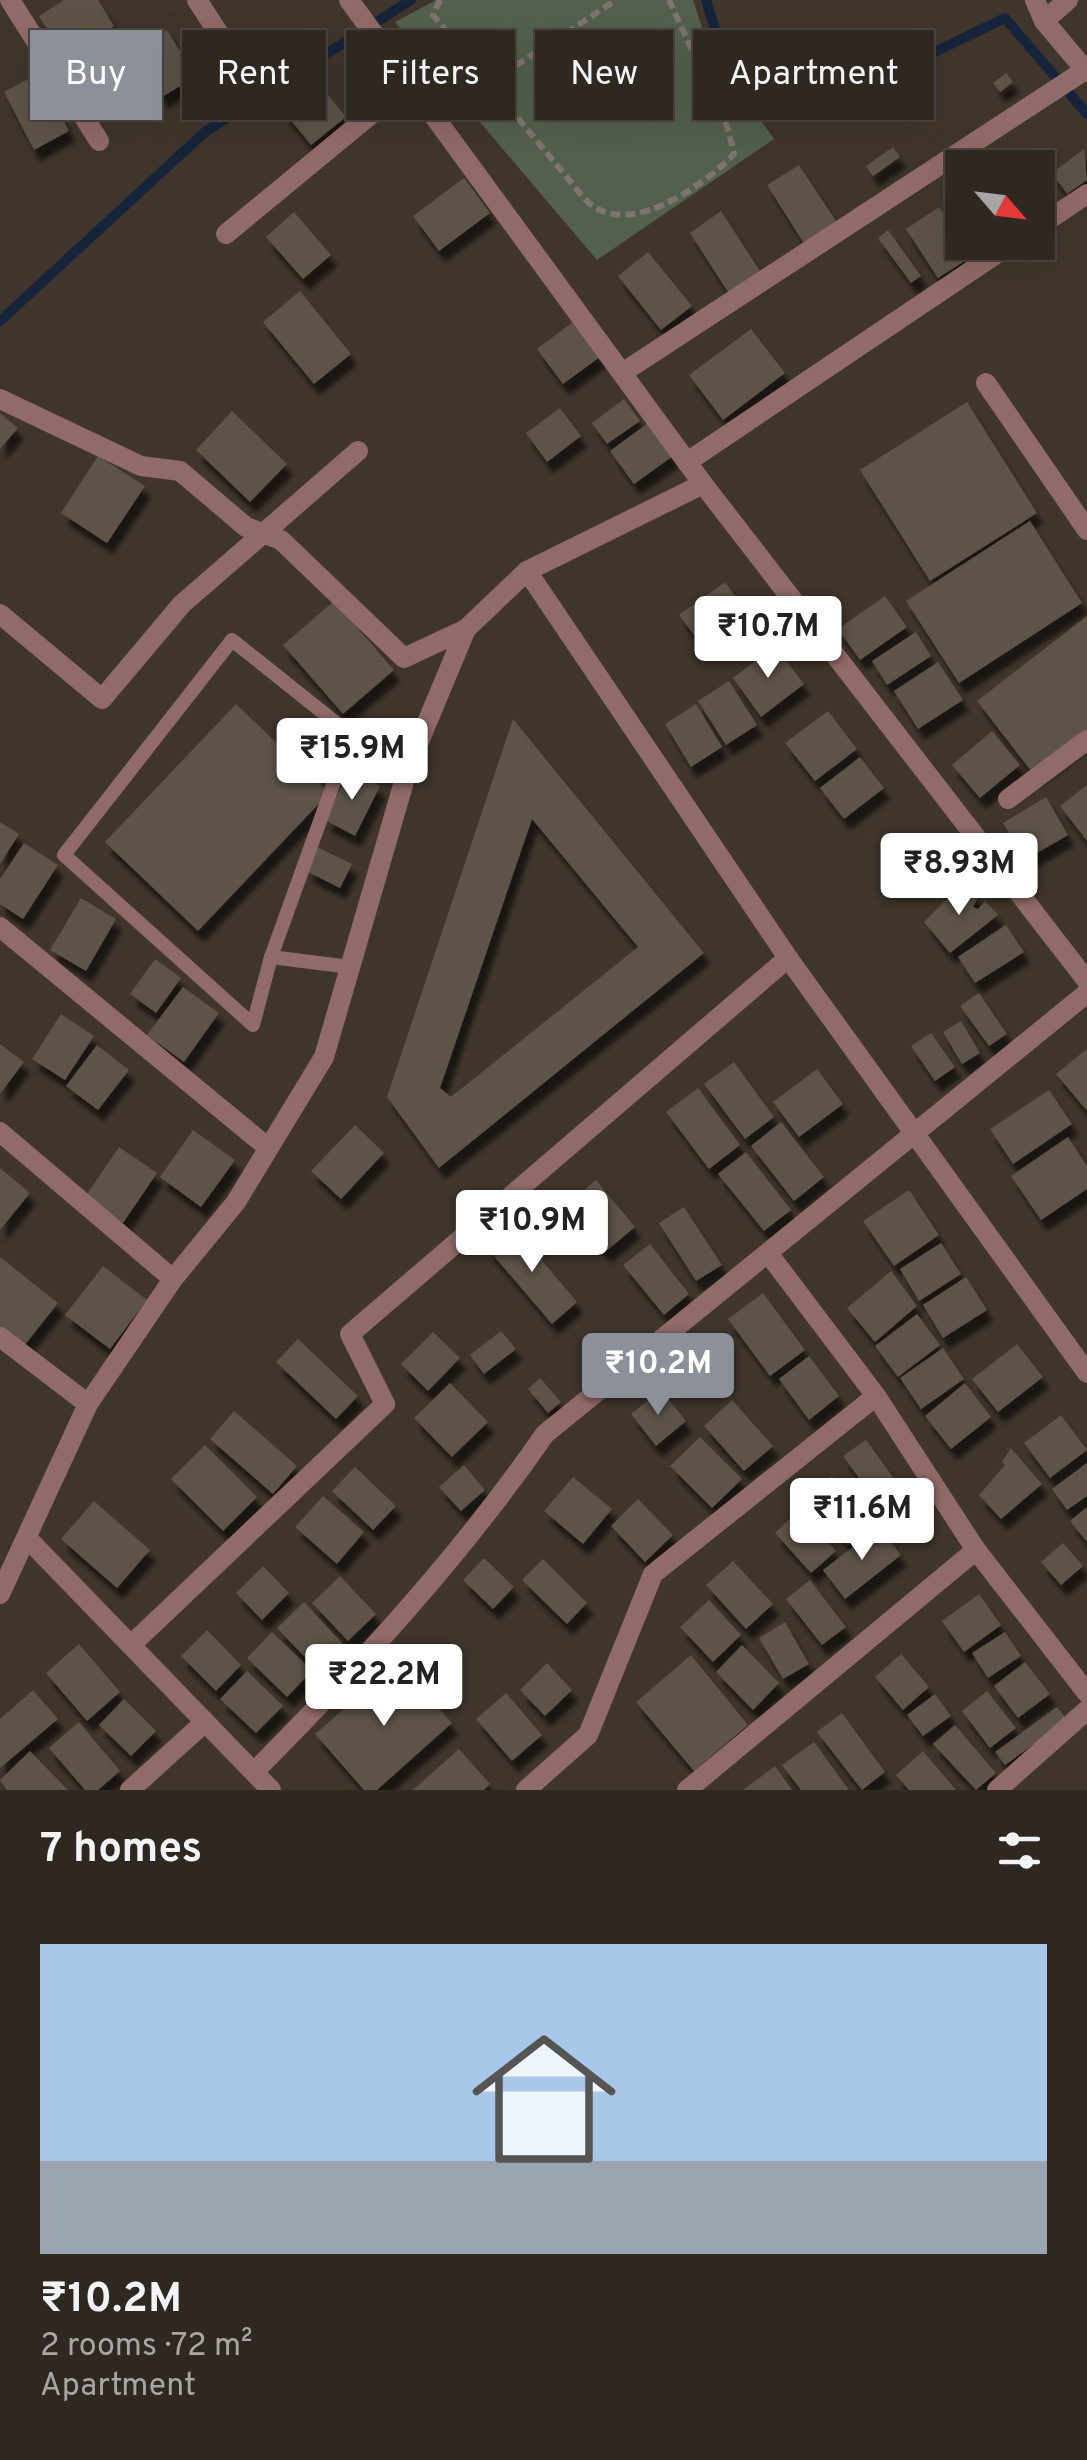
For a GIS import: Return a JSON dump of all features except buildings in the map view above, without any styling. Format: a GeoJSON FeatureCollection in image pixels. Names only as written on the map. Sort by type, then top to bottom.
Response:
{"type":"FeatureCollection","features":[{"type":"Feature","properties":{"kind":"street"},"geometry":{"type":"LineString","coordinates":[[10,0],[99,140]]}},
{"type":"Feature","properties":{"kind":"street"},"geometry":{"type":"LineString","coordinates":[[197,0],[217,30]]}},
{"type":"Feature","properties":{"kind":"street"},"geometry":{"type":"LineString","coordinates":[[622,373],[1086,71],[1044,20],[1035,0]]}},
{"type":"Feature","properties":{"kind":"street"},"geometry":{"type":"LineString","coordinates":[[1044,20],[1068,0]]}},
{"type":"Feature","properties":{"kind":"street"},"geometry":{"type":"LineString","coordinates":[[354,8],[370,30]]}},
{"type":"Feature","properties":{"kind":"street"},"geometry":{"type":"LineString","coordinates":[[226,234],[364,120]]}},
{"type":"Feature","properties":{"kind":"street"},"geometry":{"type":"LineString","coordinates":[[436,120],[703,484],[1087,981]]}},
{"type":"Feature","properties":{"kind":"street"},"geometry":{"type":"LineString","coordinates":[[1055,216],[1087,194]]}},
{"type":"Feature","properties":{"kind":"street"},"geometry":{"type":"LineString","coordinates":[[687,462],[987,260]]}},
{"type":"Feature","properties":{"kind":"street"},"geometry":{"type":"LineString","coordinates":[[986,383],[1087,530]]}},
{"type":"Feature","properties":{"kind":"street"},"geometry":{"type":"LineString","coordinates":[[0,399],[142,466],[180,471],[246,527],[282,540],[404,658],[466,629],[526,571],[703,484]]}},
{"type":"Feature","properties":{"kind":"street"},"geometry":{"type":"LineString","coordinates":[[0,614],[102,699],[182,604],[358,451]]}},
{"type":"Feature","properties":{"kind":"street"},"geometry":{"type":"LineString","coordinates":[[526,571],[788,958],[1087,1373]]}},
{"type":"Feature","properties":{"kind":"street"},"geometry":{"type":"LineString","coordinates":[[0,1594],[88,1404],[173,1279],[236,1202],[266,1146],[324,1057],[408,768],[466,629]]}},
{"type":"Feature","properties":{"kind":"street"},"geometry":{"type":"LineString","coordinates":[[1008,798],[1087,740]]}},
{"type":"Feature","properties":{"kind":"street"},"geometry":{"type":"LineString","coordinates":[[0,927],[266,1146]]}},
{"type":"Feature","properties":{"kind":"street"},"geometry":{"type":"LineString","coordinates":[[131,1645],[385,1404],[350,1334],[788,958]]}},
{"type":"Feature","properties":{"kind":"street"},"geometry":{"type":"LineString","coordinates":[[254,1772],[375,1651],[482,1525],[545,1434],[1087,994]]}},
{"type":"Feature","properties":{"kind":"street"},"geometry":{"type":"LineString","coordinates":[[0,1132],[173,1279]]}},
{"type":"Feature","properties":{"kind":"street"},"geometry":{"type":"LineString","coordinates":[[768,1253],[876,1396],[976,1550],[1087,1693]]}},
{"type":"Feature","properties":{"kind":"street"},"geometry":{"type":"LineString","coordinates":[[0,1337],[88,1404]]}},
{"type":"Feature","properties":{"kind":"street"},"geometry":{"type":"LineString","coordinates":[[526,1790],[588,1734],[653,1574],[876,1396]]}},
{"type":"Feature","properties":{"kind":"street"},"geometry":{"type":"LineString","coordinates":[[27,1538],[271,1790]]}},
{"type":"Feature","properties":{"kind":"street"},"geometry":{"type":"LineString","coordinates":[[687,1790],[976,1550]]}},
{"type":"Feature","properties":{"kind":"street"},"geometry":{"type":"LineString","coordinates":[[997,1790],[1087,1710]]}},
{"type":"Feature","properties":{"kind":"street"},"geometry":{"type":"LineString","coordinates":[[130,1790],[205,1722]]}},
{"type":"Feature","properties":{"kind":"lane"},"geometry":{"type":"LineString","coordinates":[[351,735],[271,956],[253,1025],[64,855],[232,640],[351,735],[408,768]]}},
{"type":"Feature","properties":{"kind":"lane"},"geometry":{"type":"LineString","coordinates":[[271,956],[350,966]]}},
{"type":"Feature","properties":{"kind":"path"},"geometry":{"type":"LineString","coordinates":[[440,0],[432,14],[444,30]]}},
{"type":"Feature","properties":{"kind":"path"},"geometry":{"type":"LineString","coordinates":[[515,66],[616,0]]}},
{"type":"Feature","properties":{"kind":"path"},"geometry":{"type":"LineString","coordinates":[[515,119],[594,210],[628,216],[655,210],[734,154],[728,128],[669,0]]}},
{"type":"Feature","properties":{"kind":"green space"},"geometry":{"type":"Polygon","coordinates":[[[436,0],[693,0],[703,30],[693,30],[693,120],[761,120],[774,139],[597,260],[478,120],[515,120],[515,30],[402,30],[395,22],[436,0]]]}},
{"type":"Feature","properties":{"kind":"waterway"},"geometry":{"type":"LineString","coordinates":[[326,54],[411,0]]}},
{"type":"Feature","properties":{"kind":"waterway"},"geometry":{"type":"LineString","coordinates":[[706,0],[721,48],[802,116],[1005,18],[1087,114]]}},
{"type":"Feature","properties":{"kind":"waterway"},"geometry":{"type":"LineString","coordinates":[[0,321],[205,132],[224,120]]}}]}
